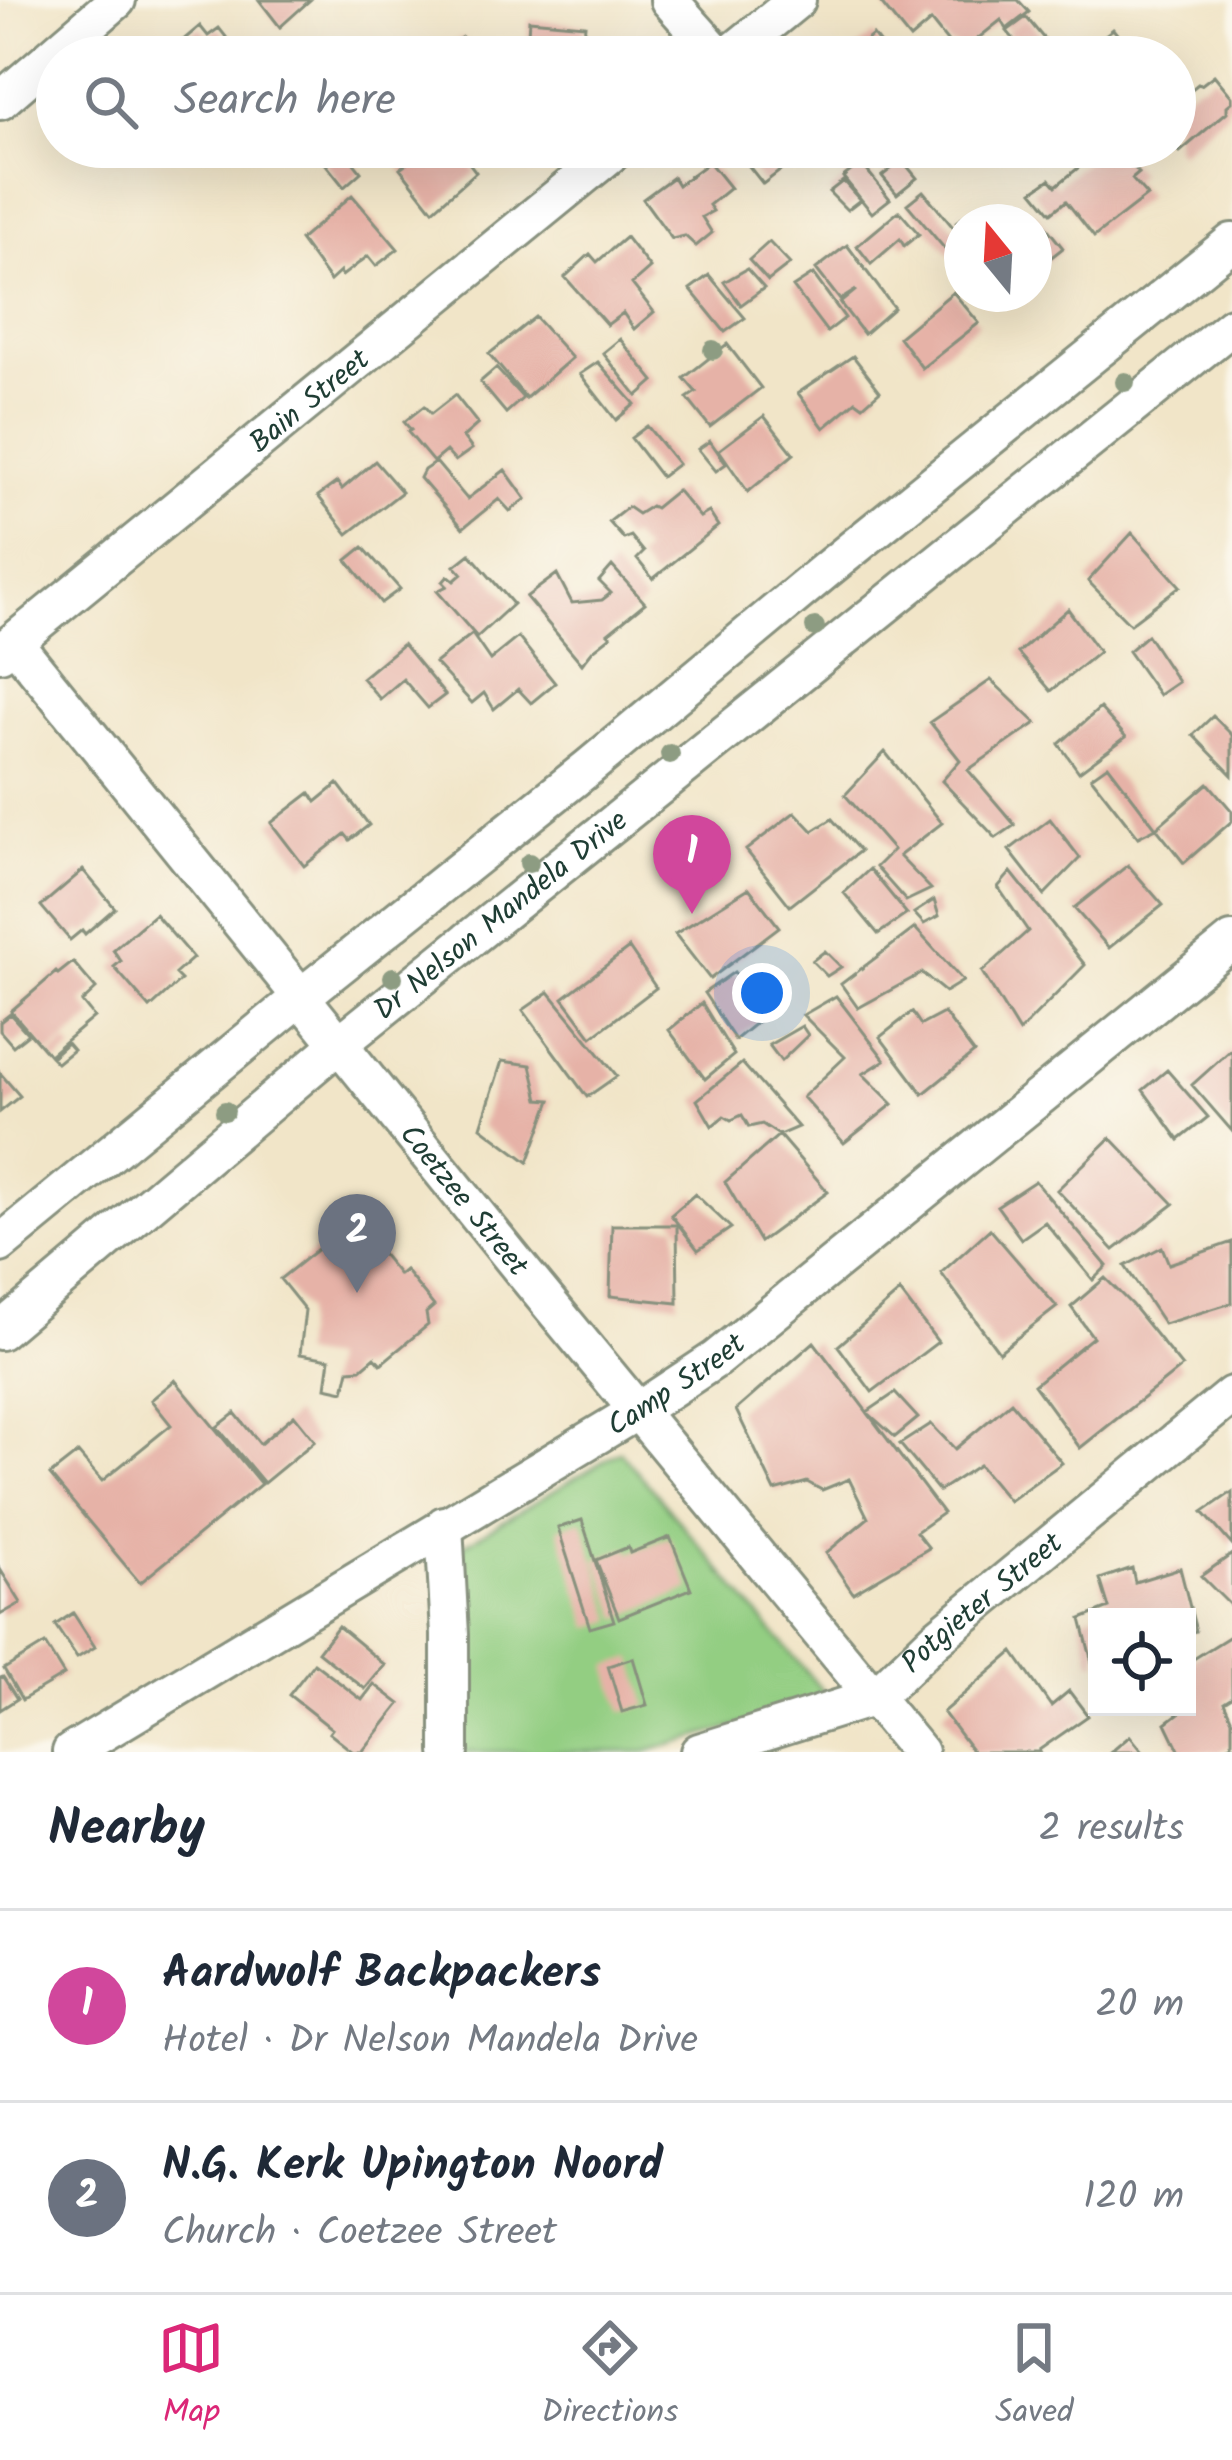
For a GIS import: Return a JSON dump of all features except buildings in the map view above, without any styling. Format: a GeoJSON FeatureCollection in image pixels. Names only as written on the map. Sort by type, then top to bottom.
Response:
{"type":"FeatureCollection","features":[{"type":"Feature","properties":{"kind":"street"},"geometry":{"type":"LineString","coordinates":[[75,36],[117,0]]}},
{"type":"Feature","properties":{"kind":"street"},"geometry":{"type":"LineString","coordinates":[[669,0],[704,36]]}},
{"type":"Feature","properties":{"kind":"street"},"geometry":{"type":"LineString","coordinates":[[751,36],[797,0]]}},
{"type":"Feature","properties":{"kind":"street"},"geometry":{"type":"LineString","coordinates":[[0,100],[36,69]]}},
{"type":"Feature","properties":{"kind":"street","name":"Bain Street"},"geometry":{"type":"LineString","coordinates":[[7,647],[593,168]]}},
{"type":"Feature","properties":{"kind":"street","name":"Dr Nelson Mandela Drive"},"geometry":{"type":"LineString","coordinates":[[0,1244],[1232,242]]}},
{"type":"Feature","properties":{"kind":"street","name":"Dr Nelson Mandela Drive"},"geometry":{"type":"LineString","coordinates":[[0,1331],[338,1045],[1232,326]]}},
{"type":"Feature","properties":{"kind":"street","name":"Coetzee Street"},"geometry":{"type":"LineString","coordinates":[[7,647],[302,996],[920,1752]]}},
{"type":"Feature","properties":{"kind":"street","name":"Camp Street"},"geometry":{"type":"LineString","coordinates":[[70,1752],[639,1409],[741,1340],[1232,941]]}},
{"type":"Feature","properties":{"kind":"street","name":"Potgieter Street"},"geometry":{"type":"LineString","coordinates":[[699,1752],[875,1697],[935,1639],[1232,1395]]}},
{"type":"Feature","properties":{"kind":"street"},"geometry":{"type":"LineString","coordinates":[[444,1525],[450,1752]]}},
{"type":"Feature","properties":{"kind":"green space"},"geometry":{"type":"Polygon","coordinates":[[[620,1451],[830,1700],[645,1752],[457,1752],[462,1546],[620,1451]]]}},
{"type":"Feature","properties":{"kind":"place","name":"Aardwolf Backpackers"},"geometry":{"type":"Point","coordinates":[692,914]}},
{"type":"Feature","properties":{"kind":"place","name":"N.G. Kerk Upington Noord"},"geometry":{"type":"Point","coordinates":[357,1293]}}]}
